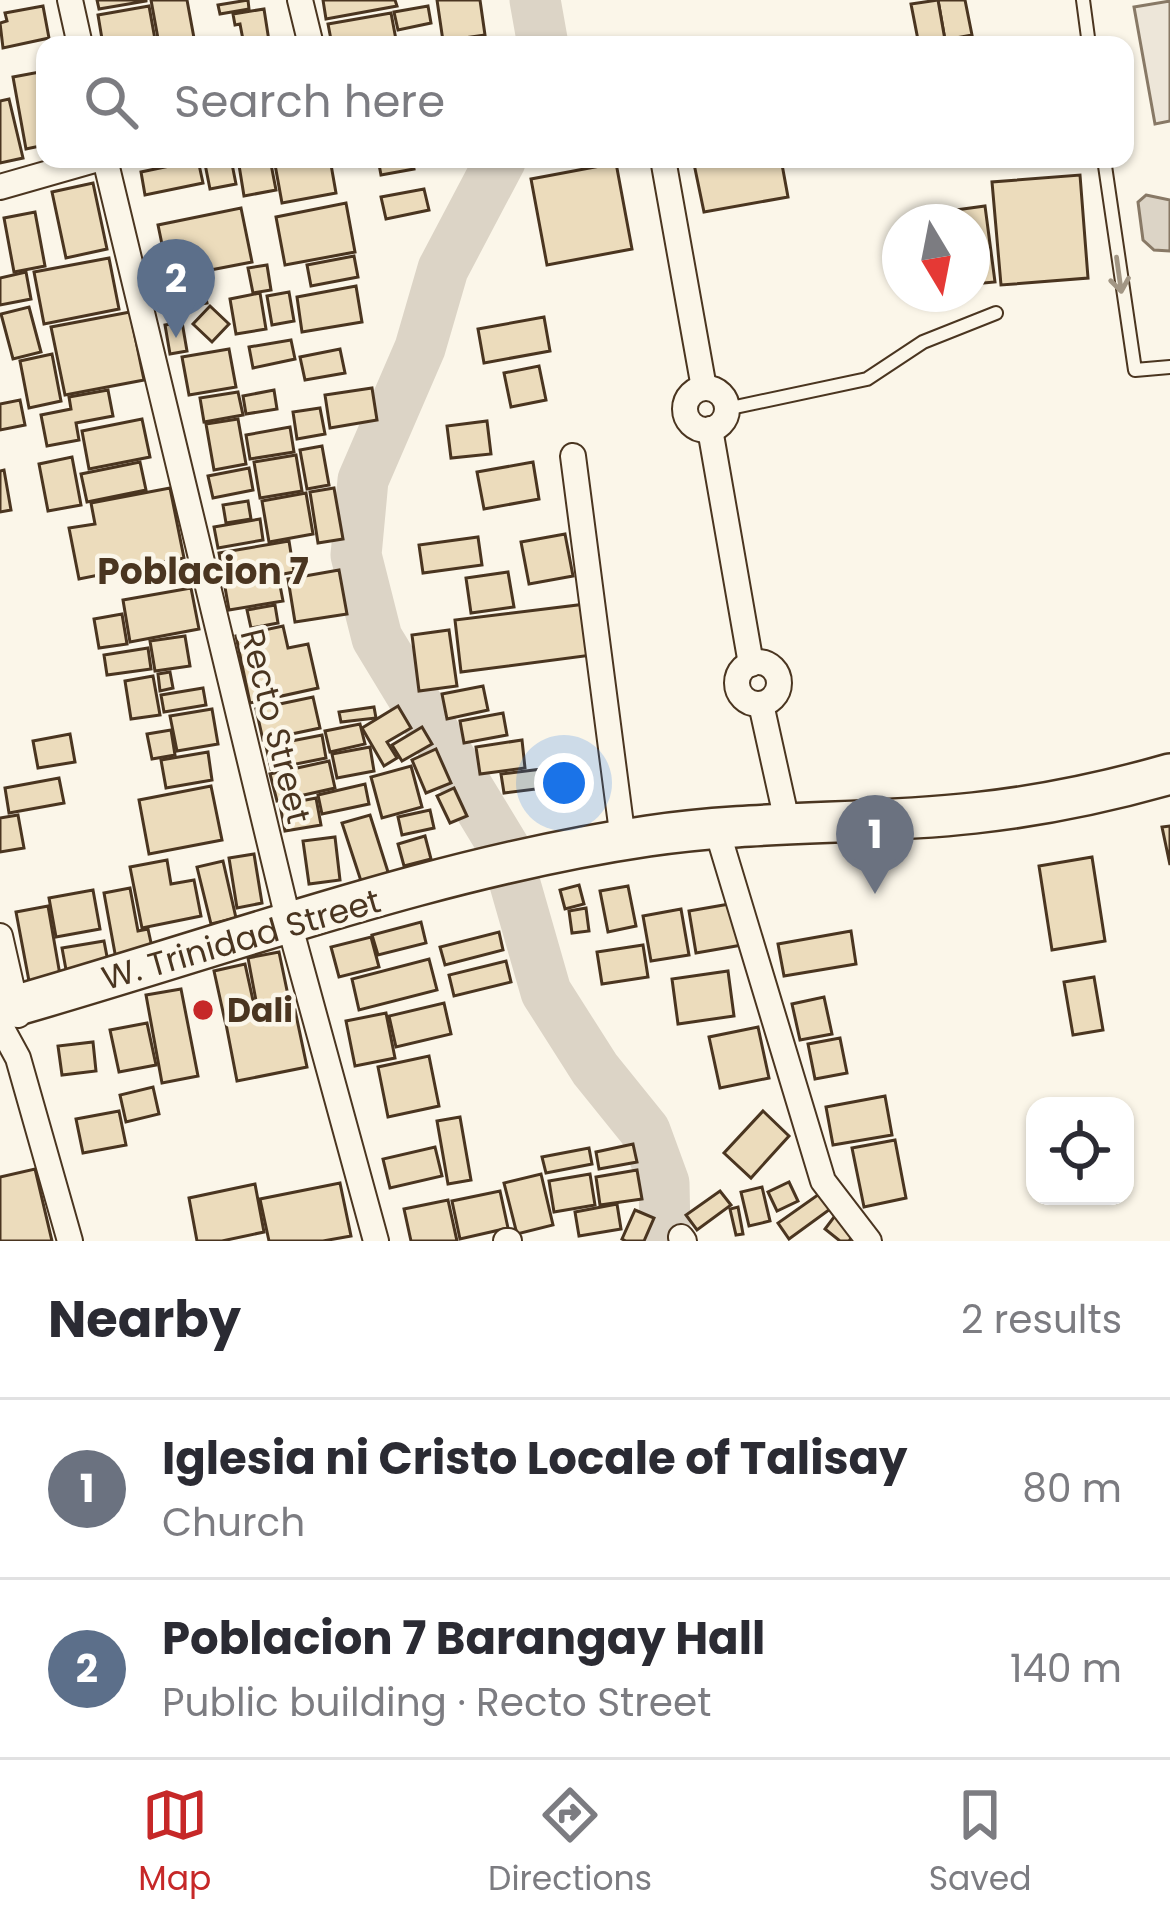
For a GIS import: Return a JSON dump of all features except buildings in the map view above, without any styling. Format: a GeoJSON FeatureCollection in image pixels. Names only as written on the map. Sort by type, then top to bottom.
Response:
{"type":"FeatureCollection","features":[{"type":"Feature","properties":{"kind":"main road","name":"W. Trinidad Street"},"geometry":{"type":"LineString","coordinates":[[6,1013],[290,923],[542,855],[717,830],[976,813],[1122,788],[1170,774]]}},
{"type":"Feature","properties":{"kind":"street"},"geometry":{"type":"LineString","coordinates":[[70,0],[78,36]]}},
{"type":"Feature","properties":{"kind":"street"},"geometry":{"type":"LineString","coordinates":[[300,0],[309,36]]}},
{"type":"Feature","properties":{"kind":"street"},"geometry":{"type":"LineString","coordinates":[[0,187],[69,168]]}},
{"type":"Feature","properties":{"kind":"street","name":"Recto Street"},"geometry":{"type":"LineString","coordinates":[[104,168],[371,1240]]}},
{"type":"Feature","properties":{"kind":"street"},"geometry":{"type":"LineString","coordinates":[[665,168],[704,388]]}},
{"type":"Feature","properties":{"kind":"street"},"geometry":{"type":"LineString","coordinates":[[704,388],[687,400],[685,412],[692,424],[718,419]]}},
{"type":"Feature","properties":{"kind":"street"},"geometry":{"type":"LineString","coordinates":[[704,388],[717,392],[752,664],[741,672],[737,685],[748,701],[761,704],[788,826]]}},
{"type":"Feature","properties":{"kind":"street"},"geometry":{"type":"LineString","coordinates":[[573,456],[623,840]]}},
{"type":"Feature","properties":{"kind":"street"},"geometry":{"type":"LineString","coordinates":[[717,830],[823,1181],[869,1241]]}},
{"type":"Feature","properties":{"kind":"street"},"geometry":{"type":"LineString","coordinates":[[0,936],[6,1013],[70,1241]]}},
{"type":"Feature","properties":{"kind":"lane"},"geometry":{"type":"LineString","coordinates":[[1083,0],[1088,36]]}},
{"type":"Feature","properties":{"kind":"lane"},"geometry":{"type":"LineString","coordinates":[[1105,168],[1135,370],[1170,367]]}},
{"type":"Feature","properties":{"kind":"lane"},"geometry":{"type":"LineString","coordinates":[[718,419],[867,380],[923,342],[995,313]]}},
{"type":"Feature","properties":{"kind":"shaded area"},"geometry":{"type":"Polygon","coordinates":[[[1170,1],[1170,121],[1155,124],[1134,7],[1170,1]]]}},
{"type":"Feature","properties":{"kind":"shaded area"},"geometry":{"type":"Polygon","coordinates":[[[1146,195],[1170,200],[1170,251],[1154,250],[1143,240],[1138,202],[1146,195]]]}},
{"type":"Feature","properties":{"kind":"waterway"},"geometry":{"type":"LineString","coordinates":[[535,0],[541,36]]}},
{"type":"Feature","properties":{"kind":"waterway"},"geometry":{"type":"LineString","coordinates":[[496,168],[443,269],[420,348],[363,480],[356,555],[377,638],[505,849],[546,992],[595,1069],[645,1131],[664,1183],[661,1241]]}},
{"type":"Feature","properties":{"kind":"place","name":"Poblacion 7 Barangay Hall"},"geometry":{"type":"Point","coordinates":[176,338]}},
{"type":"Feature","properties":{"kind":"place","name":"Iglesia ni Cristo Locale of Talisay"},"geometry":{"type":"Point","coordinates":[875,894]}},
{"type":"Feature","properties":{"kind":"place","name":"Dali"},"geometry":{"type":"Point","coordinates":[203,1010]}},
{"type":"Feature","properties":{"kind":"district","name":"Poblacion 7"},"geometry":{"type":"Point","coordinates":[203,571]}}]}
